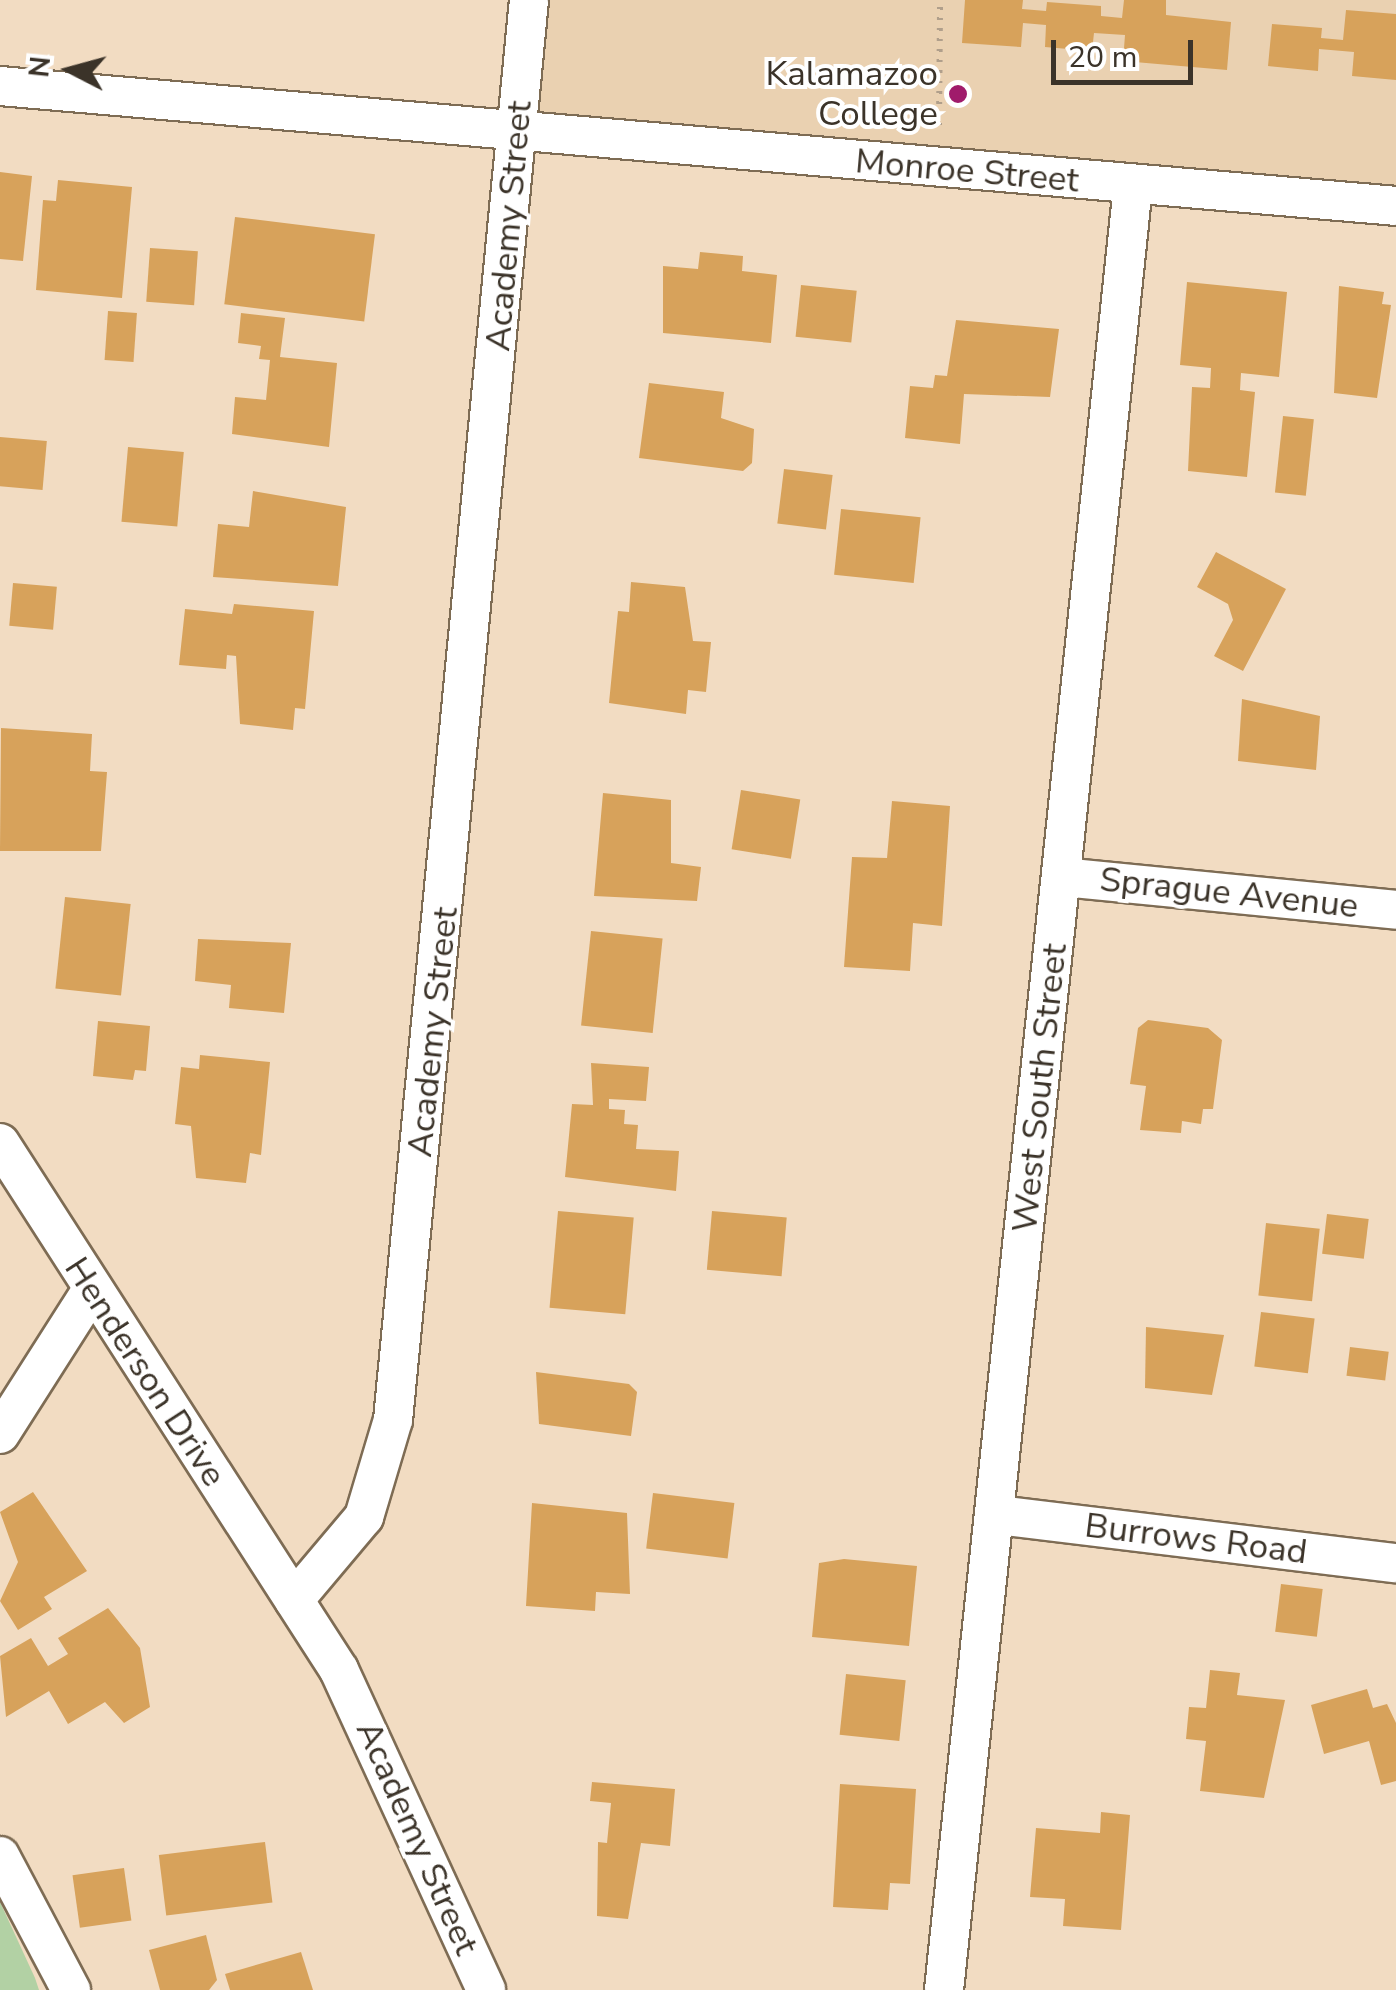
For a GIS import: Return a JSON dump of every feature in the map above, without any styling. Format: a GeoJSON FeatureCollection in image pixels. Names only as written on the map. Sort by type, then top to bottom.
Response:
{"type":"FeatureCollection","features":[{"type":"Feature","properties":{"kind":"street","name":"Academy Street"},"geometry":{"type":"LineString","coordinates":[[486,1990],[380,1751],[294,1600],[364,1517],[393,1420],[529,0]]}},
{"type":"Feature","properties":{"kind":"street","name":"Monroe Street"},"geometry":{"type":"LineString","coordinates":[[0,86],[1396,206]]}},
{"type":"Feature","properties":{"kind":"street","name":"West South Street"},"geometry":{"type":"LineString","coordinates":[[944,1990],[997,1515],[1132,185]]}},
{"type":"Feature","properties":{"kind":"street","name":"Sprague Avenue"},"geometry":{"type":"LineString","coordinates":[[1062,877],[1396,910]]}},
{"type":"Feature","properties":{"kind":"street","name":"Henderson Drive"},"geometry":{"type":"LineString","coordinates":[[0,1143],[91,1291],[294,1600]]}},
{"type":"Feature","properties":{"kind":"street"},"geometry":{"type":"LineString","coordinates":[[0,1434],[91,1291]]}},
{"type":"Feature","properties":{"kind":"street","name":"Burrows Road"},"geometry":{"type":"LineString","coordinates":[[997,1515],[1396,1562]]}},
{"type":"Feature","properties":{"kind":"street"},"geometry":{"type":"LineString","coordinates":[[0,1856],[71,1990]]}},
{"type":"Feature","properties":{"kind":"path"},"geometry":{"type":"LineString","coordinates":[[939,126],[940,0]]}},
{"type":"Feature","properties":{"kind":"shaded area","name":"Kalamazoo College"},"geometry":{"type":"Polygon","coordinates":[[[529,0],[1396,0],[1396,206],[516,129],[529,0]]]}},
{"type":"Feature","properties":{"kind":"green space"},"geometry":{"type":"Polygon","coordinates":[[[0,1902],[35,1978],[39,1990],[0,1990],[0,1902]]]}},
{"type":"Feature","properties":{"kind":"building"},"geometry":{"type":"Polygon","coordinates":[[[965,0],[1023,0],[1022,9],[1046,11],[1047,2],[1101,6],[1101,16],[1122,18],[1124,0],[1166,0],[1166,15],[1231,22],[1227,70],[1123,61],[1125,35],[1094,33],[1092,51],[1045,47],[1046,25],[1023,23],[1021,47],[962,43],[965,0]]]}},
{"type":"Feature","properties":{"kind":"building"},"geometry":{"type":"Polygon","coordinates":[[[1346,10],[1396,14],[1396,80],[1352,76],[1354,52],[1319,49],[1318,71],[1268,66],[1272,24],[1322,28],[1321,38],[1343,40],[1346,10]]]}},
{"type":"Feature","properties":{"kind":"building"},"geometry":{"type":"Polygon","coordinates":[[[0,172],[32,176],[23,261],[0,259],[0,172]]]}},
{"type":"Feature","properties":{"kind":"building"},"geometry":{"type":"Polygon","coordinates":[[[58,180],[132,187],[122,298],[36,290],[43,200],[56,201],[58,180]]]}},
{"type":"Feature","properties":{"kind":"building"},"geometry":{"type":"Polygon","coordinates":[[[235,217],[375,234],[364,322],[224,304],[235,217]]]}},
{"type":"Feature","properties":{"kind":"building"},"geometry":{"type":"Polygon","coordinates":[[[150,248],[198,251],[194,305],[146,302],[150,248]]]}},
{"type":"Feature","properties":{"kind":"building"},"geometry":{"type":"Polygon","coordinates":[[[700,252],[743,256],[742,271],[777,275],[771,343],[663,333],[663,266],[698,269],[700,252]]]}},
{"type":"Feature","properties":{"kind":"building"},"geometry":{"type":"Polygon","coordinates":[[[1187,282],[1287,292],[1279,377],[1241,373],[1240,390],[1255,392],[1247,477],[1188,471],[1192,387],[1210,388],[1211,368],[1180,365],[1187,282]]]}},
{"type":"Feature","properties":{"kind":"building"},"geometry":{"type":"Polygon","coordinates":[[[801,285],[857,291],[851,343],[796,337],[801,285]]]}},
{"type":"Feature","properties":{"kind":"building"},"geometry":{"type":"Polygon","coordinates":[[[1339,286],[1384,292],[1382,304],[1391,305],[1377,398],[1334,393],[1339,286]]]}},
{"type":"Feature","properties":{"kind":"building"},"geometry":{"type":"Polygon","coordinates":[[[108,311],[137,313],[134,362],[105,360],[108,311]]]}},
{"type":"Feature","properties":{"kind":"building"},"geometry":{"type":"Polygon","coordinates":[[[241,313],[285,318],[280,357],[337,363],[329,447],[232,434],[235,397],[266,400],[270,360],[259,359],[261,346],[238,343],[241,313]]]}},
{"type":"Feature","properties":{"kind":"building"},"geometry":{"type":"Polygon","coordinates":[[[956,320],[1059,329],[1050,397],[964,394],[960,444],[905,438],[910,386],[933,388],[935,375],[947,376],[956,320]]]}},
{"type":"Feature","properties":{"kind":"building"},"geometry":{"type":"Polygon","coordinates":[[[649,383],[724,392],[721,418],[754,429],[752,463],[743,471],[639,458],[649,383]]]}},
{"type":"Feature","properties":{"kind":"building"},"geometry":{"type":"Polygon","coordinates":[[[1283,416],[1314,419],[1306,496],[1275,493],[1283,416]]]}},
{"type":"Feature","properties":{"kind":"building"},"geometry":{"type":"Polygon","coordinates":[[[0,437],[47,441],[43,490],[0,486],[0,437]]]}},
{"type":"Feature","properties":{"kind":"building"},"geometry":{"type":"Polygon","coordinates":[[[128,447],[184,452],[177,527],[121,522],[128,447]]]}},
{"type":"Feature","properties":{"kind":"building"},"geometry":{"type":"Polygon","coordinates":[[[784,469],[833,475],[826,530],[777,524],[784,469]]]}},
{"type":"Feature","properties":{"kind":"building"},"geometry":{"type":"Polygon","coordinates":[[[253,491],[346,507],[338,586],[213,577],[218,524],[249,527],[253,491]]]}},
{"type":"Feature","properties":{"kind":"building"},"geometry":{"type":"Polygon","coordinates":[[[841,509],[921,517],[914,583],[834,575],[841,509]]]}},
{"type":"Feature","properties":{"kind":"building"},"geometry":{"type":"Polygon","coordinates":[[[1216,552],[1286,589],[1243,671],[1214,656],[1233,620],[1228,604],[1197,587],[1216,552]]]}},
{"type":"Feature","properties":{"kind":"building"},"geometry":{"type":"Polygon","coordinates":[[[631,582],[685,587],[693,641],[711,642],[706,692],[688,690],[686,714],[609,703],[618,611],[629,612],[631,582]]]}},
{"type":"Feature","properties":{"kind":"building"},"geometry":{"type":"Polygon","coordinates":[[[13,583],[57,587],[53,630],[9,626],[13,583]]]}},
{"type":"Feature","properties":{"kind":"building"},"geometry":{"type":"Polygon","coordinates":[[[234,604],[314,611],[305,709],[295,708],[293,730],[240,724],[236,656],[227,655],[226,669],[179,665],[185,609],[232,614],[234,604]]]}},
{"type":"Feature","properties":{"kind":"building"},"geometry":{"type":"Polygon","coordinates":[[[1242,699],[1320,716],[1316,770],[1238,761],[1242,699]]]}},
{"type":"Feature","properties":{"kind":"building"},"geometry":{"type":"Polygon","coordinates":[[[1,728],[92,734],[90,771],[107,772],[101,851],[0,851],[1,728]]]}},
{"type":"Feature","properties":{"kind":"building"},"geometry":{"type":"Polygon","coordinates":[[[741,790],[800,799],[791,859],[732,849],[741,790]]]}},
{"type":"Feature","properties":{"kind":"building"},"geometry":{"type":"Polygon","coordinates":[[[603,793],[671,800],[671,863],[701,867],[697,901],[594,896],[603,793]]]}},
{"type":"Feature","properties":{"kind":"building"},"geometry":{"type":"Polygon","coordinates":[[[892,801],[950,806],[942,926],[913,923],[910,971],[844,967],[852,857],[887,858],[892,801]]]}},
{"type":"Feature","properties":{"kind":"building"},"geometry":{"type":"Polygon","coordinates":[[[65,897],[131,904],[121,995],[55,988],[65,897]]]}},
{"type":"Feature","properties":{"kind":"building"},"geometry":{"type":"Polygon","coordinates":[[[591,931],[663,939],[653,1033],[581,1025],[591,931]]]}},
{"type":"Feature","properties":{"kind":"building"},"geometry":{"type":"Polygon","coordinates":[[[198,939],[291,943],[284,1013],[229,1008],[231,985],[195,981],[198,939]]]}},
{"type":"Feature","properties":{"kind":"building"},"geometry":{"type":"Polygon","coordinates":[[[1148,1020],[1208,1028],[1222,1040],[1213,1109],[1203,1109],[1201,1124],[1182,1121],[1181,1133],[1140,1130],[1146,1086],[1130,1084],[1138,1028],[1148,1020]]]}},
{"type":"Feature","properties":{"kind":"building"},"geometry":{"type":"Polygon","coordinates":[[[98,1021],[150,1026],[146,1071],[135,1070],[133,1080],[93,1076],[98,1021]]]}},
{"type":"Feature","properties":{"kind":"building"},"geometry":{"type":"Polygon","coordinates":[[[200,1055],[270,1062],[261,1155],[250,1153],[246,1183],[196,1178],[191,1126],[175,1124],[181,1067],[199,1069],[200,1055]]]}},
{"type":"Feature","properties":{"kind":"building"},"geometry":{"type":"Polygon","coordinates":[[[591,1063],[649,1067],[646,1101],[609,1099],[609,1109],[625,1110],[624,1124],[638,1125],[636,1149],[679,1151],[676,1191],[565,1177],[572,1104],[593,1105],[591,1063]]]}},
{"type":"Feature","properties":{"kind":"building"},"geometry":{"type":"Polygon","coordinates":[[[558,1211],[634,1218],[625,1314],[550,1308],[558,1211]]]}},
{"type":"Feature","properties":{"kind":"building"},"geometry":{"type":"Polygon","coordinates":[[[712,1211],[787,1218],[782,1276],[707,1270],[712,1211]]]}},
{"type":"Feature","properties":{"kind":"building"},"geometry":{"type":"Polygon","coordinates":[[[1327,1214],[1369,1219],[1364,1259],[1322,1254],[1327,1214]]]}},
{"type":"Feature","properties":{"kind":"building"},"geometry":{"type":"Polygon","coordinates":[[[1266,1223],[1320,1229],[1312,1301],[1258,1296],[1266,1223]]]}},
{"type":"Feature","properties":{"kind":"building"},"geometry":{"type":"Polygon","coordinates":[[[1261,1312],[1315,1319],[1308,1373],[1254,1367],[1261,1312]]]}},
{"type":"Feature","properties":{"kind":"building"},"geometry":{"type":"Polygon","coordinates":[[[1146,1327],[1224,1335],[1212,1395],[1145,1388],[1146,1327]]]}},
{"type":"Feature","properties":{"kind":"building"},"geometry":{"type":"Polygon","coordinates":[[[1350,1347],[1389,1352],[1385,1381],[1346,1376],[1350,1347]]]}},
{"type":"Feature","properties":{"kind":"building"},"geometry":{"type":"Polygon","coordinates":[[[536,1372],[629,1384],[637,1392],[631,1436],[539,1424],[536,1372]]]}},
{"type":"Feature","properties":{"kind":"building"},"geometry":{"type":"Polygon","coordinates":[[[33,1492],[87,1571],[44,1597],[52,1609],[18,1630],[0,1601],[18,1562],[0,1512],[33,1492]]]}},
{"type":"Feature","properties":{"kind":"building"},"geometry":{"type":"Polygon","coordinates":[[[653,1493],[734,1503],[728,1559],[646,1549],[653,1493]]]}},
{"type":"Feature","properties":{"kind":"building"},"geometry":{"type":"Polygon","coordinates":[[[532,1503],[627,1513],[630,1594],[596,1592],[595,1611],[526,1606],[532,1503]]]}},
{"type":"Feature","properties":{"kind":"building"},"geometry":{"type":"Polygon","coordinates":[[[844,1559],[917,1566],[909,1646],[812,1637],[819,1563],[844,1559]]]}},
{"type":"Feature","properties":{"kind":"building"},"geometry":{"type":"Polygon","coordinates":[[[1281,1584],[1323,1589],[1317,1637],[1275,1632],[1281,1584]]]}},
{"type":"Feature","properties":{"kind":"building"},"geometry":{"type":"Polygon","coordinates":[[[108,1608],[140,1648],[150,1707],[124,1723],[105,1702],[68,1724],[49,1691],[6,1717],[0,1656],[31,1638],[48,1666],[68,1654],[58,1638],[108,1608]]]}},
{"type":"Feature","properties":{"kind":"building"},"geometry":{"type":"Polygon","coordinates":[[[1210,1670],[1240,1673],[1237,1695],[1285,1700],[1264,1798],[1200,1791],[1206,1741],[1186,1739],[1189,1707],[1206,1708],[1210,1670]]]}},
{"type":"Feature","properties":{"kind":"building"},"geometry":{"type":"Polygon","coordinates":[[[846,1674],[906,1680],[899,1741],[840,1735],[846,1674]]]}},
{"type":"Feature","properties":{"kind":"building"},"geometry":{"type":"Polygon","coordinates":[[[1367,1689],[1373,1708],[1387,1704],[1396,1723],[1396,1781],[1381,1785],[1369,1741],[1324,1754],[1311,1705],[1367,1689]]]}},
{"type":"Feature","properties":{"kind":"building"},"geometry":{"type":"Polygon","coordinates":[[[592,1782],[675,1789],[670,1846],[641,1843],[628,1919],[597,1916],[598,1842],[607,1843],[611,1803],[590,1801],[592,1782]]]}},
{"type":"Feature","properties":{"kind":"building"},"geometry":{"type":"Polygon","coordinates":[[[840,1784],[916,1789],[910,1884],[890,1883],[888,1910],[833,1907],[840,1784]]]}},
{"type":"Feature","properties":{"kind":"building"},"geometry":{"type":"Polygon","coordinates":[[[1101,1812],[1130,1815],[1121,1930],[1063,1926],[1065,1899],[1030,1897],[1036,1828],[1100,1833],[1101,1812]]]}},
{"type":"Feature","properties":{"kind":"building"},"geometry":{"type":"Polygon","coordinates":[[[265,1842],[272,1903],[166,1916],[159,1855],[265,1842]]]}},
{"type":"Feature","properties":{"kind":"building"},"geometry":{"type":"Polygon","coordinates":[[[124,1868],[131,1920],[80,1928],[73,1875],[124,1868]]]}},
{"type":"Feature","properties":{"kind":"building"},"geometry":{"type":"Polygon","coordinates":[[[206,1935],[217,1980],[209,1990],[160,1990],[149,1950],[206,1935]]]}},
{"type":"Feature","properties":{"kind":"building"},"geometry":{"type":"Polygon","coordinates":[[[301,1952],[313,1990],[230,1990],[225,1974],[301,1952]]]}},
{"type":"Feature","properties":{"kind":"place","name":"Kalamazoo College"},"geometry":{"type":"Point","coordinates":[958,94]}}]}
